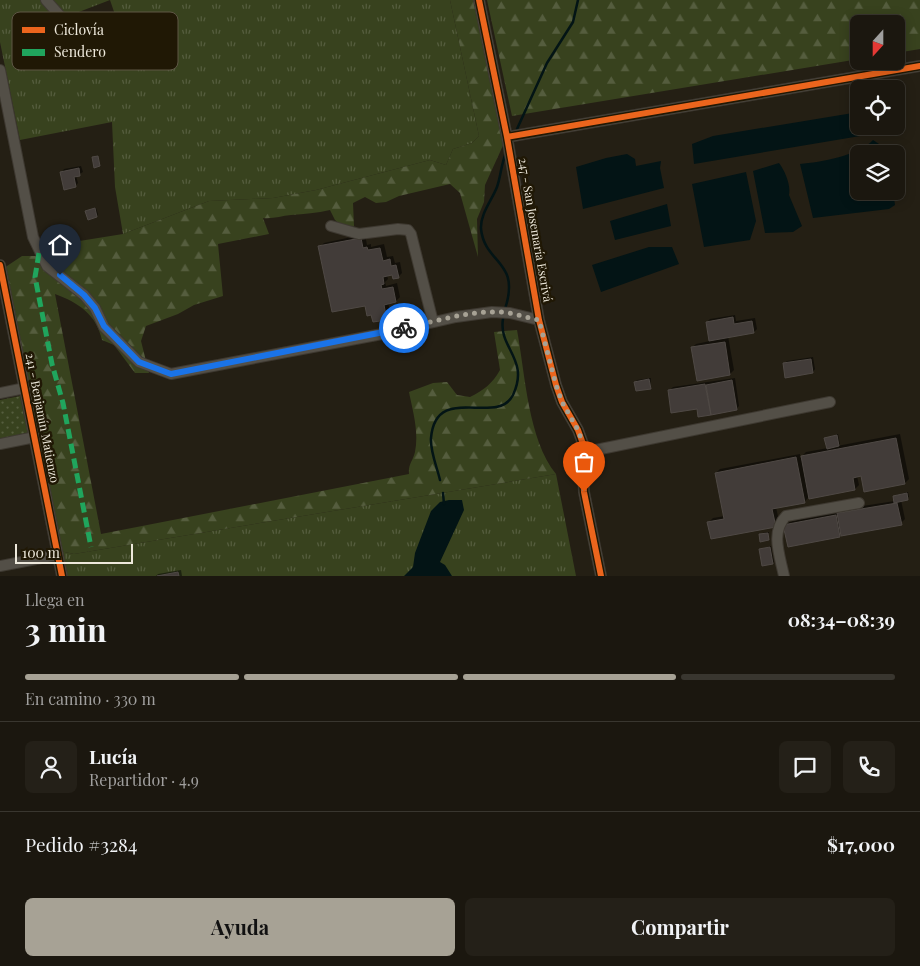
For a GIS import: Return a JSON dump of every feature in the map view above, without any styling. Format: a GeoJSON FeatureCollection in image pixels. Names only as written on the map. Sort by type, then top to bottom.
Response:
{"type":"FeatureCollection","features":[{"type":"Feature","properties":{"kind":"street"},"geometry":{"type":"LineString","coordinates":[[46,0],[56,12]]}},
{"type":"Feature","properties":{"kind":"street","name":"247 - San Josemaría Escrivá"},"geometry":{"type":"LineString","coordinates":[[479,0],[507,137],[539,320],[562,402],[578,430],[586,452],[583,470],[584,492],[601,576]]}},
{"type":"Feature","properties":{"kind":"street"},"geometry":{"type":"LineString","coordinates":[[507,137],[920,66]]}},
{"type":"Feature","properties":{"kind":"street"},"geometry":{"type":"LineString","coordinates":[[0,70],[33,237],[39,253],[47,266],[84,295],[95,308],[104,326],[139,362],[171,374],[492,312],[510,313],[539,320]]}},
{"type":"Feature","properties":{"kind":"street"},"geometry":{"type":"LineString","coordinates":[[331,226],[359,234],[398,229],[408,230],[411,234],[434,322]]}},
{"type":"Feature","properties":{"kind":"street","name":"241 - Benjamín Matienzo"},"geometry":{"type":"LineString","coordinates":[[0,265],[62,576]]}},
{"type":"Feature","properties":{"kind":"street"},"geometry":{"type":"LineString","coordinates":[[0,393],[26,388]]}},
{"type":"Feature","properties":{"kind":"street"},"geometry":{"type":"LineString","coordinates":[[586,452],[830,402]]}},
{"type":"Feature","properties":{"kind":"street"},"geometry":{"type":"LineString","coordinates":[[0,444],[35,437]]}},
{"type":"Feature","properties":{"kind":"street"},"geometry":{"type":"LineString","coordinates":[[784,576],[776,538],[778,523],[786,516],[859,503]]}},
{"type":"Feature","properties":{"kind":"street"},"geometry":{"type":"LineString","coordinates":[[0,566],[58,555]]}},
{"type":"Feature","properties":{"kind":"green space"},"geometry":{"type":"Polygon","coordinates":[[[0,0],[110,0],[450,0],[479,136],[472,143],[453,149],[446,165],[430,160],[316,190],[273,198],[209,201],[123,234],[115,187],[112,122],[20,140],[0,42],[0,0]]]}},
{"type":"Feature","properties":{"kind":"green space"},"geometry":{"type":"Polygon","coordinates":[[[450,0],[474,0],[505,141],[485,185],[484,202],[477,219],[478,257],[460,193],[450,184],[399,196],[386,202],[376,203],[365,197],[353,203],[354,226],[342,226],[335,220],[330,210],[263,218],[269,234],[218,244],[223,296],[194,305],[178,314],[146,326],[141,341],[149,373],[135,373],[114,345],[102,340],[91,316],[72,301],[55,294],[101,534],[409,474],[415,452],[416,437],[409,392],[433,383],[447,382],[457,395],[470,397],[484,389],[500,370],[494,332],[517,330],[533,425],[539,443],[556,474],[74,554],[60,551],[4,268],[22,256],[42,256],[47,250],[67,243],[123,234],[209,201],[273,198],[316,190],[430,160],[446,165],[453,149],[472,143],[479,136],[450,0]]]}},
{"type":"Feature","properties":{"kind":"green space"},"geometry":{"type":"Polygon","coordinates":[[[487,0],[920,0],[920,49],[905,52],[905,15],[850,15],[850,60],[512,116],[487,0]]]}},
{"type":"Feature","properties":{"kind":"green space"},"geometry":{"type":"Polygon","coordinates":[[[20,396],[28,433],[0,439],[0,400],[20,396]]]}},
{"type":"Feature","properties":{"kind":"green space"},"geometry":{"type":"Polygon","coordinates":[[[556,474],[576,576],[66,576],[60,551],[74,554],[556,474]]]}},
{"type":"Feature","properties":{"kind":"shaded area"},"geometry":{"type":"Polygon","coordinates":[[[850,113],[850,135],[866,135],[694,164],[692,144],[713,136],[850,113]]]}},
{"type":"Feature","properties":{"kind":"shaded area"},"geometry":{"type":"Polygon","coordinates":[[[873,140],[880,145],[867,145],[873,140]]]}},
{"type":"Feature","properties":{"kind":"shaded area"},"geometry":{"type":"Polygon","coordinates":[[[627,154],[635,159],[636,166],[661,161],[660,168],[664,188],[583,209],[576,167],[627,154]]]}},
{"type":"Feature","properties":{"kind":"shaded area"},"geometry":{"type":"Polygon","coordinates":[[[849,154],[850,200],[894,200],[895,205],[889,209],[813,218],[800,164],[828,160],[849,154]]]}},
{"type":"Feature","properties":{"kind":"shaded area"},"geometry":{"type":"Polygon","coordinates":[[[779,163],[787,178],[789,195],[802,226],[793,232],[765,233],[753,171],[779,163]]]}},
{"type":"Feature","properties":{"kind":"shaded area"},"geometry":{"type":"Polygon","coordinates":[[[746,172],[756,221],[750,240],[704,247],[692,184],[746,172]]]}},
{"type":"Feature","properties":{"kind":"shaded area"},"geometry":{"type":"Polygon","coordinates":[[[667,204],[671,226],[615,240],[610,221],[667,204]]]}},
{"type":"Feature","properties":{"kind":"shaded area"},"geometry":{"type":"Polygon","coordinates":[[[649,247],[672,247],[679,264],[601,292],[592,265],[649,247]]]}},
{"type":"Feature","properties":{"kind":"shaded area"},"geometry":{"type":"Polygon","coordinates":[[[462,500],[464,510],[440,562],[445,565],[452,576],[404,576],[413,567],[415,553],[431,511],[440,502],[462,500]]]}},
{"type":"Feature","properties":{"kind":"building"},"geometry":{"type":"Polygon","coordinates":[[[98,156],[100,166],[94,168],[92,157],[98,156]]]}},
{"type":"Feature","properties":{"kind":"building"},"geometry":{"type":"Polygon","coordinates":[[[79,168],[80,176],[74,177],[76,187],[64,190],[60,172],[79,168]]]}},
{"type":"Feature","properties":{"kind":"building"},"geometry":{"type":"Polygon","coordinates":[[[95,208],[97,217],[88,220],[85,211],[95,208]]]}},
{"type":"Feature","properties":{"kind":"building"},"geometry":{"type":"Polygon","coordinates":[[[361,238],[363,248],[367,247],[368,250],[380,248],[383,261],[390,259],[391,266],[396,265],[399,278],[393,279],[392,275],[383,277],[384,284],[381,285],[382,289],[393,287],[396,302],[384,305],[387,320],[373,322],[371,315],[367,316],[365,306],[332,312],[318,246],[361,238]]]}},
{"type":"Feature","properties":{"kind":"building"},"geometry":{"type":"Polygon","coordinates":[[[733,317],[734,324],[752,321],[754,333],[709,341],[706,322],[733,317]]]}},
{"type":"Feature","properties":{"kind":"building"},"geometry":{"type":"Polygon","coordinates":[[[725,342],[730,375],[697,381],[691,347],[725,342]]]}},
{"type":"Feature","properties":{"kind":"building"},"geometry":{"type":"Polygon","coordinates":[[[811,359],[813,373],[785,378],[783,363],[811,359]]]}},
{"type":"Feature","properties":{"kind":"building"},"geometry":{"type":"Polygon","coordinates":[[[649,379],[651,389],[636,391],[634,382],[649,379]]]}},
{"type":"Feature","properties":{"kind":"building"},"geometry":{"type":"Polygon","coordinates":[[[732,380],[737,410],[711,415],[706,385],[732,380]]]}},
{"type":"Feature","properties":{"kind":"building"},"geometry":{"type":"Polygon","coordinates":[[[705,384],[711,415],[698,417],[697,409],[671,413],[668,390],[705,384]]]}},
{"type":"Feature","properties":{"kind":"building"},"geometry":{"type":"Polygon","coordinates":[[[837,435],[839,446],[827,449],[824,438],[837,435]]]}},
{"type":"Feature","properties":{"kind":"building"},"geometry":{"type":"Polygon","coordinates":[[[896,438],[905,484],[864,492],[861,476],[853,478],[855,490],[809,499],[801,456],[896,438]]]}},
{"type":"Feature","properties":{"kind":"building"},"geometry":{"type":"Polygon","coordinates":[[[796,457],[805,503],[772,509],[776,527],[711,539],[707,522],[724,519],[715,473],[796,457]]]}},
{"type":"Feature","properties":{"kind":"building"},"geometry":{"type":"Polygon","coordinates":[[[907,493],[908,500],[894,503],[893,496],[907,493]]]}},
{"type":"Feature","properties":{"kind":"building"},"geometry":{"type":"Polygon","coordinates":[[[897,503],[902,525],[841,536],[837,513],[897,503]]]}},
{"type":"Feature","properties":{"kind":"building"},"geometry":{"type":"Polygon","coordinates":[[[836,515],[840,537],[788,547],[783,525],[836,515]]]}},
{"type":"Feature","properties":{"kind":"building"},"geometry":{"type":"Polygon","coordinates":[[[768,533],[769,540],[760,542],[759,534],[768,533]]]}},
{"type":"Feature","properties":{"kind":"building"},"geometry":{"type":"Polygon","coordinates":[[[770,547],[773,564],[762,566],[759,549],[770,547]]]}},
{"type":"Feature","properties":{"kind":"building"},"geometry":{"type":"Polygon","coordinates":[[[178,572],[179,576],[157,576],[178,572]]]}},
{"type":"Feature","properties":{"kind":"waterway"},"geometry":{"type":"LineString","coordinates":[[517,129],[547,63],[573,22],[578,0]]}},
{"type":"Feature","properties":{"kind":"waterway"},"geometry":{"type":"LineString","coordinates":[[505,309],[509,293],[509,281],[501,264],[484,241],[481,223],[497,187],[506,153]]}},
{"type":"Feature","properties":{"kind":"waterway"},"geometry":{"type":"LineString","coordinates":[[440,480],[431,443],[435,421],[444,412],[455,408],[494,407],[505,404],[513,395],[518,372],[505,338],[503,319]]}},
{"type":"Feature","properties":{"kind":"waterway"},"geometry":{"type":"LineString","coordinates":[[443,493],[444,504]]}},
{"type":"Feature","properties":{"kind":"marked path"},"geometry":{"type":"LineString","coordinates":[[39,253],[35,277],[52,364],[63,403],[91,547]]}},
{"type":"Feature","properties":{"kind":"cycle path"},"geometry":{"type":"LineString","coordinates":[[479,0],[507,137],[539,320],[562,402],[578,430],[586,452],[583,470],[584,492],[601,576]]}},
{"type":"Feature","properties":{"kind":"cycle path"},"geometry":{"type":"LineString","coordinates":[[507,137],[920,66]]}},
{"type":"Feature","properties":{"kind":"cycle path"},"geometry":{"type":"LineString","coordinates":[[0,265],[62,576]]}},
{"type":"Feature","properties":{"kind":"way so far"},"geometry":{"type":"LineString","coordinates":[[404,328],[456,317],[492,312],[510,313],[539,320],[562,402],[578,430],[586,452],[583,470],[584,492]]}},
{"type":"Feature","properties":{"kind":"route"},"geometry":{"type":"LineString","coordinates":[[60,275],[84,295],[95,308],[104,326],[139,362],[171,374],[382,334],[404,328]]}}]}
